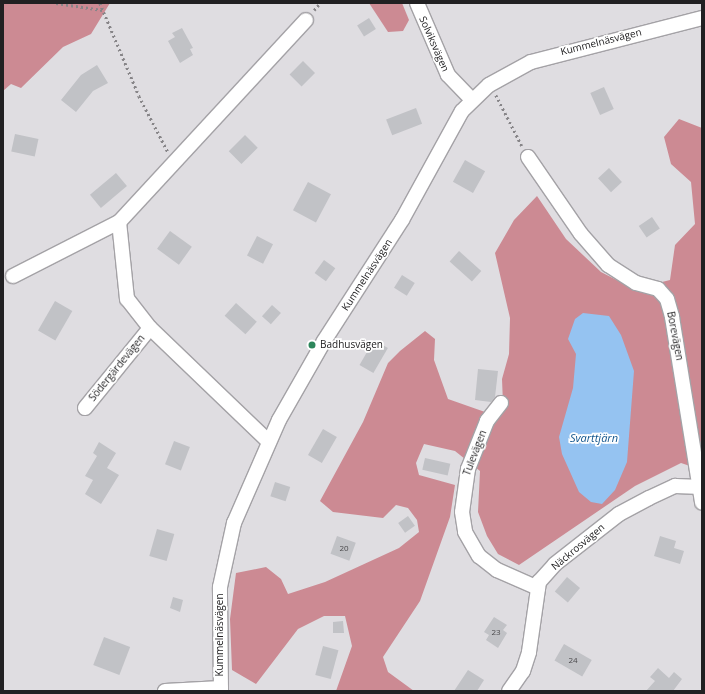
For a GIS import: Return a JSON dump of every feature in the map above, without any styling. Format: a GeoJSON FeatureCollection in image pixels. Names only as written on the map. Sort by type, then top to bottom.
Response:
{"type":"FeatureCollection","features":[{"type":"Feature","properties":{"kind":"street","name":"Solviksvägen"},"geometry":{"type":"LineString","coordinates":[[417,3],[448,75],[471,100]]}},
{"type":"Feature","properties":{"kind":"street","name":"Kummelnäsvägen"},"geometry":{"type":"LineString","coordinates":[[221,690],[218,618],[226,555],[234,523],[269,442],[324,341],[402,220],[452,127],[471,100],[489,85],[531,62],[702,18]]}},
{"type":"Feature","properties":{"kind":"street"},"geometry":{"type":"LineString","coordinates":[[13,276],[119,222],[174,165],[306,20]]}},
{"type":"Feature","properties":{"kind":"street","name":"Borevägen"},"geometry":{"type":"LineString","coordinates":[[528,157],[581,234],[608,265],[636,283],[658,289],[667,299],[685,394],[702,503]]}},
{"type":"Feature","properties":{"kind":"street"},"geometry":{"type":"LineString","coordinates":[[119,222],[127,300],[150,328],[269,442]]}},
{"type":"Feature","properties":{"kind":"street","name":"Södergärdevägen"},"geometry":{"type":"LineString","coordinates":[[85,408],[150,328]]}},
{"type":"Feature","properties":{"kind":"street","name":"Tulevägen"},"geometry":{"type":"LineString","coordinates":[[501,403],[488,421],[468,470],[462,512],[465,532],[479,556],[497,570],[538,588]]}},
{"type":"Feature","properties":{"kind":"street","name":"Näckrosvägen"},"geometry":{"type":"LineString","coordinates":[[509,691],[523,671],[529,652],[538,588],[555,564],[619,514],[675,486],[700,487]]}},
{"type":"Feature","properties":{"kind":"street"},"geometry":{"type":"LineString","coordinates":[[165,691],[221,690]]}},
{"type":"Feature","properties":{"kind":"path"},"geometry":{"type":"LineString","coordinates":[[56,3],[102,10]]}},
{"type":"Feature","properties":{"kind":"path"},"geometry":{"type":"LineString","coordinates":[[100,3],[139,96],[174,165]]}},
{"type":"Feature","properties":{"kind":"path"},"geometry":{"type":"LineString","coordinates":[[490,100],[495,95],[528,157]]}},
{"type":"Feature","properties":{"kind":"shaded area"},"geometry":{"type":"Polygon","coordinates":[[[3,3],[110,3],[91,34],[63,47],[21,88],[11,84],[3,91],[3,3]]]}},
{"type":"Feature","properties":{"kind":"shaded area"},"geometry":{"type":"Polygon","coordinates":[[[369,3],[402,3],[409,20],[403,31],[388,32],[369,3]]]}},
{"type":"Feature","properties":{"kind":"shaded area"},"geometry":{"type":"Polygon","coordinates":[[[679,119],[702,128],[702,470],[681,463],[635,486],[519,565],[498,554],[487,536],[478,512],[480,471],[455,451],[424,444],[416,463],[419,475],[455,485],[450,517],[420,601],[383,657],[388,672],[414,691],[336,691],[352,646],[345,616],[324,616],[298,629],[256,684],[232,670],[230,619],[236,573],[266,567],[281,579],[288,594],[325,582],[399,548],[419,532],[417,520],[408,508],[396,505],[383,518],[333,512],[320,501],[363,422],[388,363],[400,351],[425,331],[435,339],[434,360],[448,399],[485,412],[503,404],[502,379],[509,354],[510,318],[495,253],[514,220],[537,196],[566,239],[601,272],[634,289],[670,280],[675,245],[695,224],[691,182],[671,164],[664,137],[679,119]]]}},
{"type":"Feature","properties":{"kind":"water","name":"Svarttjärn"},"geometry":{"type":"Polygon","coordinates":[[[583,313],[609,316],[621,335],[634,371],[627,462],[615,490],[602,504],[591,502],[579,492],[562,454],[559,437],[573,388],[576,354],[568,339],[575,319],[583,313]]]}},
{"type":"Feature","properties":{"kind":"building"},"geometry":{"type":"Polygon","coordinates":[[[369,18],[376,29],[364,36],[357,25],[369,18]]]}},
{"type":"Feature","properties":{"kind":"building"},"geometry":{"type":"Polygon","coordinates":[[[182,28],[193,48],[190,49],[193,55],[180,63],[168,41],[175,37],[172,33],[182,28]]]}},
{"type":"Feature","properties":{"kind":"building"},"geometry":{"type":"Polygon","coordinates":[[[303,61],[315,73],[302,86],[290,74],[303,61]]]}},
{"type":"Feature","properties":{"kind":"building"},"geometry":{"type":"Polygon","coordinates":[[[97,65],[108,83],[93,91],[76,112],[61,100],[81,75],[97,65]]]}},
{"type":"Feature","properties":{"kind":"building"},"geometry":{"type":"Polygon","coordinates":[[[604,87],[614,109],[600,115],[590,93],[604,87]]]}},
{"type":"Feature","properties":{"kind":"building"},"geometry":{"type":"Polygon","coordinates":[[[416,108],[422,124],[392,135],[386,119],[416,108]]]}},
{"type":"Feature","properties":{"kind":"building"},"geometry":{"type":"Polygon","coordinates":[[[15,134],[38,139],[35,157],[11,152],[15,134]]]}},
{"type":"Feature","properties":{"kind":"building"},"geometry":{"type":"Polygon","coordinates":[[[245,135],[258,148],[241,164],[229,151],[245,135]]]}},
{"type":"Feature","properties":{"kind":"building"},"geometry":{"type":"Polygon","coordinates":[[[465,160],[485,171],[473,193],[453,182],[465,160]]]}},
{"type":"Feature","properties":{"kind":"building"},"geometry":{"type":"Polygon","coordinates":[[[609,168],[622,182],[611,192],[598,178],[609,168]]]}},
{"type":"Feature","properties":{"kind":"building"},"geometry":{"type":"Polygon","coordinates":[[[116,173],[127,186],[101,208],[90,195],[116,173]]]}},
{"type":"Feature","properties":{"kind":"building"},"geometry":{"type":"Polygon","coordinates":[[[308,182],[331,194],[316,222],[293,210],[308,182]]]}},
{"type":"Feature","properties":{"kind":"building"},"geometry":{"type":"Polygon","coordinates":[[[652,217],[660,229],[647,238],[639,226],[652,217]]]}},
{"type":"Feature","properties":{"kind":"building"},"geometry":{"type":"Polygon","coordinates":[[[170,231],[192,247],[179,265],[157,249],[170,231]]]}},
{"type":"Feature","properties":{"kind":"building"},"geometry":{"type":"Polygon","coordinates":[[[257,236],[273,244],[263,264],[247,256],[257,236]]]}},
{"type":"Feature","properties":{"kind":"building"},"geometry":{"type":"Polygon","coordinates":[[[459,251],[481,271],[472,281],[450,261],[459,251]]]}},
{"type":"Feature","properties":{"kind":"building"},"geometry":{"type":"Polygon","coordinates":[[[324,260],[335,268],[326,281],[315,273],[324,260]]]}},
{"type":"Feature","properties":{"kind":"building"},"geometry":{"type":"Polygon","coordinates":[[[402,275],[415,283],[407,296],[394,288],[402,275]]]}},
{"type":"Feature","properties":{"kind":"building"},"geometry":{"type":"Polygon","coordinates":[[[55,301],[72,311],[55,340],[38,330],[55,301]]]}},
{"type":"Feature","properties":{"kind":"building"},"geometry":{"type":"Polygon","coordinates":[[[236,303],[257,322],[245,334],[225,316],[236,303]]]}},
{"type":"Feature","properties":{"kind":"building"},"geometry":{"type":"Polygon","coordinates":[[[272,305],[281,313],[271,324],[262,316],[272,305]]]}},
{"type":"Feature","properties":{"kind":"building"},"geometry":{"type":"Polygon","coordinates":[[[374,340],[388,348],[373,373],[360,365],[374,340]]]}},
{"type":"Feature","properties":{"kind":"building"},"geometry":{"type":"Polygon","coordinates":[[[478,369],[498,371],[495,397],[491,402],[475,400],[478,369]]]}},
{"type":"Feature","properties":{"kind":"building"},"geometry":{"type":"Polygon","coordinates":[[[323,429],[337,437],[322,463],[308,455],[323,429]]]}},
{"type":"Feature","properties":{"kind":"building"},"geometry":{"type":"Polygon","coordinates":[[[174,441],[190,447],[181,470],[165,464],[174,441]]]}},
{"type":"Feature","properties":{"kind":"building"},"geometry":{"type":"Polygon","coordinates":[[[99,442],[116,453],[107,468],[119,475],[101,504],[85,494],[93,480],[85,476],[97,456],[93,453],[99,442]]]}},
{"type":"Feature","properties":{"kind":"building"},"geometry":{"type":"Polygon","coordinates":[[[425,458],[450,464],[448,476],[422,470],[425,458]]]}},
{"type":"Feature","properties":{"kind":"building"},"geometry":{"type":"Polygon","coordinates":[[[275,482],[290,487],[286,501],[270,496],[275,482]]]}},
{"type":"Feature","properties":{"kind":"building"},"geometry":{"type":"Polygon","coordinates":[[[408,516],[415,526],[405,533],[398,523],[408,516]]]}},
{"type":"Feature","properties":{"kind":"building"},"geometry":{"type":"Polygon","coordinates":[[[157,529],[174,534],[167,561],[149,556],[157,529]]]}},
{"type":"Feature","properties":{"kind":"building"},"geometry":{"type":"Polygon","coordinates":[[[337,536],[356,543],[349,561],[331,554],[337,536]]]}},
{"type":"Feature","properties":{"kind":"building"},"geometry":{"type":"Polygon","coordinates":[[[660,536],[676,541],[674,548],[684,551],[680,564],[654,556],[660,536]]]}},
{"type":"Feature","properties":{"kind":"building"},"geometry":{"type":"Polygon","coordinates":[[[567,577],[580,588],[568,602],[555,592],[567,577]]]}},
{"type":"Feature","properties":{"kind":"building"},"geometry":{"type":"Polygon","coordinates":[[[173,597],[183,600],[180,612],[170,608],[173,597]]]}},
{"type":"Feature","properties":{"kind":"building"},"geometry":{"type":"Polygon","coordinates":[[[494,617],[507,625],[503,630],[507,633],[498,648],[486,640],[489,635],[484,632],[494,617]]]}},
{"type":"Feature","properties":{"kind":"building"},"geometry":{"type":"Polygon","coordinates":[[[343,621],[344,633],[333,633],[333,622],[343,621]]]}},
{"type":"Feature","properties":{"kind":"building"},"geometry":{"type":"Polygon","coordinates":[[[104,637],[130,647],[119,675],[93,665],[104,637]]]}},
{"type":"Feature","properties":{"kind":"building"},"geometry":{"type":"Polygon","coordinates":[[[564,644],[592,660],[582,676],[554,660],[564,644]]]}},
{"type":"Feature","properties":{"kind":"building"},"geometry":{"type":"Polygon","coordinates":[[[323,646],[338,650],[331,679],[315,675],[323,646]]]}},
{"type":"Feature","properties":{"kind":"building"},"geometry":{"type":"Polygon","coordinates":[[[658,668],[669,678],[674,672],[682,679],[673,691],[646,691],[655,681],[650,677],[658,668]]]}},
{"type":"Feature","properties":{"kind":"building"},"geometry":{"type":"Polygon","coordinates":[[[468,670],[484,680],[477,691],[454,691],[468,670]]]}},
{"type":"Feature","properties":{"kind":"place","name":"Badhusvägen"},"geometry":{"type":"Point","coordinates":[312,345]}}]}
